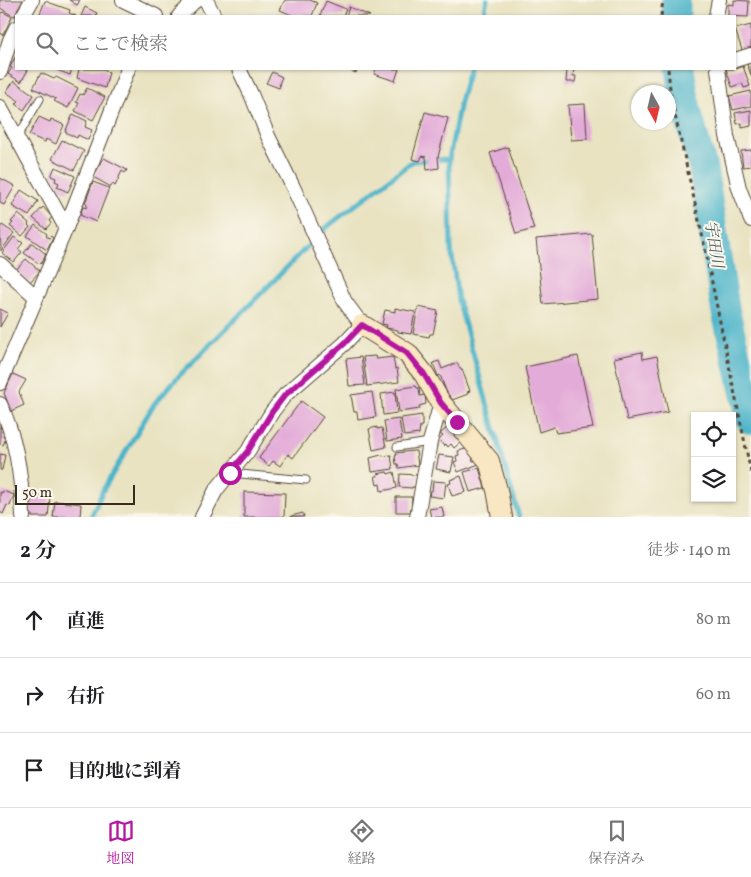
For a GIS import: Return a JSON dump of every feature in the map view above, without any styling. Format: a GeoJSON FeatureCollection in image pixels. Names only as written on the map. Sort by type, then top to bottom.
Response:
{"type":"FeatureCollection","features":[{"type":"Feature","properties":{"kind":"street"},"geometry":{"type":"LineString","coordinates":[[24,15],[32,0]]}},
{"type":"Feature","properties":{"kind":"street"},"geometry":{"type":"LineString","coordinates":[[124,0],[154,15]]}},
{"type":"Feature","properties":{"kind":"street"},"geometry":{"type":"LineString","coordinates":[[180,15],[196,0]]}},
{"type":"Feature","properties":{"kind":"street"},"geometry":{"type":"LineString","coordinates":[[206,0],[214,15]]}},
{"type":"Feature","properties":{"kind":"street"},"geometry":{"type":"LineString","coordinates":[[716,15],[719,0]]}},
{"type":"Feature","properties":{"kind":"street"},"geometry":{"type":"LineString","coordinates":[[0,72],[15,30]]}},
{"type":"Feature","properties":{"kind":"street"},"geometry":{"type":"LineString","coordinates":[[736,60],[751,55]]}},
{"type":"Feature","properties":{"kind":"street"},"geometry":{"type":"LineString","coordinates":[[0,383],[66,228],[128,70]]}},
{"type":"Feature","properties":{"kind":"street"},"geometry":{"type":"LineString","coordinates":[[239,70],[345,302],[362,325],[407,353],[424,374],[441,403],[489,461],[502,517]]}},
{"type":"Feature","properties":{"kind":"street"},"geometry":{"type":"LineString","coordinates":[[718,70],[726,136],[739,188],[751,220]]}},
{"type":"Feature","properties":{"kind":"street"},"geometry":{"type":"LineString","coordinates":[[0,107],[66,228]]}},
{"type":"Feature","properties":{"kind":"street"},"geometry":{"type":"LineString","coordinates":[[0,264],[36,297]]}},
{"type":"Feature","properties":{"kind":"street"},"geometry":{"type":"LineString","coordinates":[[202,517],[216,490],[248,451],[285,395],[344,344],[362,325]]}},
{"type":"Feature","properties":{"kind":"street"},"geometry":{"type":"LineString","coordinates":[[417,517],[430,442],[441,403]]}},
{"type":"Feature","properties":{"kind":"street"},"geometry":{"type":"LineString","coordinates":[[0,404],[10,430],[22,494],[23,517]]}},
{"type":"Feature","properties":{"kind":"lane"},"geometry":{"type":"LineString","coordinates":[[17,138],[40,100]]}},
{"type":"Feature","properties":{"kind":"lane"},"geometry":{"type":"LineString","coordinates":[[397,447],[430,442]]}},
{"type":"Feature","properties":{"kind":"lane"},"geometry":{"type":"LineString","coordinates":[[230,473],[306,480]]}},
{"type":"Feature","properties":{"kind":"path"},"geometry":{"type":"LineString","coordinates":[[661,15],[662,0]]}},
{"type":"Feature","properties":{"kind":"path"},"geometry":{"type":"LineString","coordinates":[[668,70],[671,98],[702,234],[751,473]]}},
{"type":"Feature","properties":{"kind":"building"},"geometry":{"type":"Polygon","coordinates":[[[0,0],[23,0],[16,15],[13,16],[0,8],[0,0]]]}},
{"type":"Feature","properties":{"kind":"building"},"geometry":{"type":"Polygon","coordinates":[[[69,0],[80,0],[77,5],[69,0]]]}},
{"type":"Feature","properties":{"kind":"building"},"geometry":{"type":"Polygon","coordinates":[[[285,0],[310,0],[317,3],[312,15],[292,15],[280,10],[285,0]]]}},
{"type":"Feature","properties":{"kind":"building"},"geometry":{"type":"Polygon","coordinates":[[[734,0],[749,1],[748,17],[728,15],[728,4],[734,5],[734,0]]]}},
{"type":"Feature","properties":{"kind":"building"},"geometry":{"type":"Polygon","coordinates":[[[45,1],[70,10],[69,13],[74,15],[39,15],[45,1]]]}},
{"type":"Feature","properties":{"kind":"building"},"geometry":{"type":"Polygon","coordinates":[[[326,1],[346,9],[343,15],[320,15],[326,1]]]}},
{"type":"Feature","properties":{"kind":"building"},"geometry":{"type":"Polygon","coordinates":[[[85,7],[97,13],[96,15],[81,15],[85,7]]]}},
{"type":"Feature","properties":{"kind":"building"},"geometry":{"type":"Polygon","coordinates":[[[349,7],[368,15],[346,15],[349,7]]]}},
{"type":"Feature","properties":{"kind":"building"},"geometry":{"type":"Polygon","coordinates":[[[0,12],[12,17],[3,35],[0,33],[0,12]]]}},
{"type":"Feature","properties":{"kind":"building"},"geometry":{"type":"Polygon","coordinates":[[[751,25],[751,48],[742,50],[736,29],[751,25]]]}},
{"type":"Feature","properties":{"kind":"building"},"geometry":{"type":"Polygon","coordinates":[[[15,58],[15,70],[28,70],[21,82],[8,74],[12,68],[10,67],[15,58]]]}},
{"type":"Feature","properties":{"kind":"building"},"geometry":{"type":"Polygon","coordinates":[[[751,62],[751,75],[747,64],[751,62]]]}},
{"type":"Feature","properties":{"kind":"building"},"geometry":{"type":"Polygon","coordinates":[[[743,66],[750,86],[744,88],[742,83],[732,87],[726,70],[743,66]]]}},
{"type":"Feature","properties":{"kind":"building"},"geometry":{"type":"Polygon","coordinates":[[[57,70],[72,70],[70,75],[57,70]]]}},
{"type":"Feature","properties":{"kind":"building"},"geometry":{"type":"Polygon","coordinates":[[[79,70],[105,70],[109,72],[105,88],[77,78],[79,70]]]}},
{"type":"Feature","properties":{"kind":"building"},"geometry":{"type":"Polygon","coordinates":[[[376,70],[399,70],[395,81],[374,74],[376,70]]]}},
{"type":"Feature","properties":{"kind":"building"},"geometry":{"type":"Polygon","coordinates":[[[567,70],[574,70],[573,76],[576,76],[575,82],[566,82],[567,70]]]}},
{"type":"Feature","properties":{"kind":"building"},"geometry":{"type":"Polygon","coordinates":[[[272,72],[282,77],[279,88],[266,83],[272,72]]]}},
{"type":"Feature","properties":{"kind":"building"},"geometry":{"type":"Polygon","coordinates":[[[41,73],[54,79],[56,77],[78,88],[68,108],[54,101],[56,99],[33,88],[41,73]]]}},
{"type":"Feature","properties":{"kind":"building"},"geometry":{"type":"Polygon","coordinates":[[[14,81],[34,95],[24,110],[16,104],[19,101],[6,92],[14,81]]]}},
{"type":"Feature","properties":{"kind":"building"},"geometry":{"type":"Polygon","coordinates":[[[87,88],[105,97],[93,120],[75,111],[79,103],[76,102],[80,94],[83,95],[87,88]]]}},
{"type":"Feature","properties":{"kind":"building"},"geometry":{"type":"Polygon","coordinates":[[[751,91],[751,106],[733,110],[729,96],[751,91]]]}},
{"type":"Feature","properties":{"kind":"building"},"geometry":{"type":"Polygon","coordinates":[[[585,104],[587,139],[571,140],[568,105],[585,104]]]}},
{"type":"Feature","properties":{"kind":"building"},"geometry":{"type":"Polygon","coordinates":[[[751,110],[751,126],[742,128],[742,123],[737,124],[735,113],[751,110]]]}},
{"type":"Feature","properties":{"kind":"building"},"geometry":{"type":"Polygon","coordinates":[[[425,112],[448,118],[438,157],[439,168],[427,170],[426,157],[422,156],[420,161],[412,159],[425,112]]]}},
{"type":"Feature","properties":{"kind":"building"},"geometry":{"type":"Polygon","coordinates":[[[73,114],[87,121],[85,127],[92,130],[88,140],[78,135],[77,138],[65,132],[73,114]]]}},
{"type":"Feature","properties":{"kind":"building"},"geometry":{"type":"Polygon","coordinates":[[[39,117],[50,122],[51,119],[64,125],[56,144],[46,139],[45,142],[29,135],[39,117]]]}},
{"type":"Feature","properties":{"kind":"building"},"geometry":{"type":"Polygon","coordinates":[[[62,140],[84,151],[74,170],[52,159],[62,140]]]}},
{"type":"Feature","properties":{"kind":"building"},"geometry":{"type":"Polygon","coordinates":[[[508,147],[534,229],[516,234],[490,153],[508,147]]]}},
{"type":"Feature","properties":{"kind":"building"},"geometry":{"type":"Polygon","coordinates":[[[751,150],[751,166],[743,167],[741,151],[751,150]]]}},
{"type":"Feature","properties":{"kind":"building"},"geometry":{"type":"Polygon","coordinates":[[[104,158],[127,170],[125,173],[122,171],[115,186],[112,184],[111,187],[93,177],[104,158]]]}},
{"type":"Feature","properties":{"kind":"building"},"geometry":{"type":"Polygon","coordinates":[[[55,167],[75,176],[68,192],[57,187],[59,183],[55,181],[56,178],[51,176],[55,167]]]}},
{"type":"Feature","properties":{"kind":"building"},"geometry":{"type":"Polygon","coordinates":[[[0,178],[15,186],[4,205],[0,203],[0,178]]]}},
{"type":"Feature","properties":{"kind":"building"},"geometry":{"type":"Polygon","coordinates":[[[93,182],[109,188],[96,222],[80,215],[83,207],[86,208],[87,204],[85,203],[93,182]]]}},
{"type":"Feature","properties":{"kind":"building"},"geometry":{"type":"Polygon","coordinates":[[[21,190],[38,201],[29,216],[12,206],[21,190]]]}},
{"type":"Feature","properties":{"kind":"building"},"geometry":{"type":"Polygon","coordinates":[[[43,207],[52,217],[49,221],[51,223],[46,229],[33,218],[43,207]]]}},
{"type":"Feature","properties":{"kind":"building"},"geometry":{"type":"Polygon","coordinates":[[[18,214],[29,223],[30,227],[22,236],[10,226],[18,214]]]}},
{"type":"Feature","properties":{"kind":"building"},"geometry":{"type":"Polygon","coordinates":[[[2,225],[14,233],[1,251],[0,228],[2,225]]]}},
{"type":"Feature","properties":{"kind":"building"},"geometry":{"type":"Polygon","coordinates":[[[35,225],[47,234],[46,236],[53,238],[47,250],[27,236],[35,225]]]}},
{"type":"Feature","properties":{"kind":"building"},"geometry":{"type":"Polygon","coordinates":[[[592,234],[598,299],[543,304],[536,239],[592,234]]]}},
{"type":"Feature","properties":{"kind":"building"},"geometry":{"type":"Polygon","coordinates":[[[14,237],[23,243],[18,249],[22,252],[14,262],[2,253],[14,237]]]}},
{"type":"Feature","properties":{"kind":"building"},"geometry":{"type":"Polygon","coordinates":[[[32,243],[46,254],[41,264],[24,253],[32,243]]]}},
{"type":"Feature","properties":{"kind":"building"},"geometry":{"type":"Polygon","coordinates":[[[26,259],[40,271],[29,283],[16,270],[26,259]]]}},
{"type":"Feature","properties":{"kind":"building"},"geometry":{"type":"Polygon","coordinates":[[[418,307],[438,311],[433,334],[430,334],[429,337],[413,334],[418,307]]]}},
{"type":"Feature","properties":{"kind":"building"},"geometry":{"type":"Polygon","coordinates":[[[395,308],[415,312],[411,334],[386,328],[387,325],[382,324],[385,310],[395,312],[395,308]]]}},
{"type":"Feature","properties":{"kind":"building"},"geometry":{"type":"Polygon","coordinates":[[[0,309],[8,313],[0,327],[0,309]]]}},
{"type":"Feature","properties":{"kind":"building"},"geometry":{"type":"Polygon","coordinates":[[[642,352],[643,359],[657,356],[668,412],[627,420],[614,358],[642,352]]]}},
{"type":"Feature","properties":{"kind":"building"},"geometry":{"type":"Polygon","coordinates":[[[375,356],[376,359],[393,357],[399,382],[367,386],[363,357],[375,356]]]}},
{"type":"Feature","properties":{"kind":"building"},"geometry":{"type":"Polygon","coordinates":[[[578,356],[593,428],[556,433],[554,427],[539,432],[525,367],[578,356]]]}},
{"type":"Feature","properties":{"kind":"building"},"geometry":{"type":"Polygon","coordinates":[[[361,357],[365,385],[349,386],[346,359],[361,357]]]}},
{"type":"Feature","properties":{"kind":"building"},"geometry":{"type":"Polygon","coordinates":[[[439,361],[442,369],[457,363],[460,369],[462,369],[470,391],[467,392],[468,394],[452,400],[448,396],[433,363],[439,361]]]}},
{"type":"Feature","properties":{"kind":"building"},"geometry":{"type":"Polygon","coordinates":[[[13,374],[26,380],[19,392],[24,405],[11,411],[4,393],[13,374]]]}},
{"type":"Feature","properties":{"kind":"building"},"geometry":{"type":"Polygon","coordinates":[[[416,386],[419,388],[420,396],[425,395],[426,404],[419,406],[420,409],[399,412],[396,389],[416,386]]]}},
{"type":"Feature","properties":{"kind":"building"},"geometry":{"type":"Polygon","coordinates":[[[372,392],[376,417],[358,420],[357,412],[354,412],[351,395],[372,392]]]}},
{"type":"Feature","properties":{"kind":"building"},"geometry":{"type":"Polygon","coordinates":[[[395,392],[397,413],[383,415],[381,394],[395,392]]]}},
{"type":"Feature","properties":{"kind":"building"},"geometry":{"type":"Polygon","coordinates":[[[301,401],[323,417],[293,458],[288,454],[280,466],[273,461],[269,466],[259,458],[301,401]]]}},
{"type":"Feature","properties":{"kind":"building"},"geometry":{"type":"Polygon","coordinates":[[[422,415],[422,426],[420,426],[419,434],[404,436],[401,418],[422,415]]]}},
{"type":"Feature","properties":{"kind":"building"},"geometry":{"type":"Polygon","coordinates":[[[399,419],[402,439],[387,441],[384,421],[399,419]]]}},
{"type":"Feature","properties":{"kind":"building"},"geometry":{"type":"Polygon","coordinates":[[[449,426],[462,441],[454,448],[451,444],[448,447],[446,444],[444,446],[439,440],[443,436],[440,434],[449,426]]]}},
{"type":"Feature","properties":{"kind":"building"},"geometry":{"type":"Polygon","coordinates":[[[377,427],[377,429],[382,428],[386,447],[373,450],[369,429],[377,427]]]}},
{"type":"Feature","properties":{"kind":"building"},"geometry":{"type":"Polygon","coordinates":[[[0,428],[3,428],[2,432],[5,433],[3,437],[6,438],[3,445],[0,444],[0,428]]]}},
{"type":"Feature","properties":{"kind":"building"},"geometry":{"type":"Polygon","coordinates":[[[469,448],[475,458],[472,459],[473,461],[477,460],[479,464],[458,472],[454,462],[457,461],[458,451],[469,448]]]}},
{"type":"Feature","properties":{"kind":"building"},"geometry":{"type":"Polygon","coordinates":[[[416,451],[418,465],[399,468],[398,464],[396,464],[396,453],[416,451]]]}},
{"type":"Feature","properties":{"kind":"building"},"geometry":{"type":"Polygon","coordinates":[[[0,454],[5,455],[2,470],[0,470],[0,454]]]}},
{"type":"Feature","properties":{"kind":"building"},"geometry":{"type":"Polygon","coordinates":[[[391,455],[393,469],[372,472],[370,458],[391,455]]]}},
{"type":"Feature","properties":{"kind":"building"},"geometry":{"type":"Polygon","coordinates":[[[439,455],[454,457],[451,472],[436,469],[439,455]]]}},
{"type":"Feature","properties":{"kind":"building"},"geometry":{"type":"Polygon","coordinates":[[[479,468],[485,488],[470,492],[464,472],[479,468]]]}},
{"type":"Feature","properties":{"kind":"building"},"geometry":{"type":"Polygon","coordinates":[[[387,472],[388,474],[394,472],[397,488],[381,491],[380,484],[377,485],[375,476],[387,472]]]}},
{"type":"Feature","properties":{"kind":"building"},"geometry":{"type":"Polygon","coordinates":[[[400,474],[418,475],[417,487],[399,487],[400,474]]]}},
{"type":"Feature","properties":{"kind":"building"},"geometry":{"type":"Polygon","coordinates":[[[461,476],[466,492],[452,496],[448,484],[451,483],[450,480],[461,476]]]}},
{"type":"Feature","properties":{"kind":"building"},"geometry":{"type":"Polygon","coordinates":[[[433,481],[446,482],[444,498],[429,496],[430,491],[432,491],[433,481]]]}},
{"type":"Feature","properties":{"kind":"building"},"geometry":{"type":"Polygon","coordinates":[[[3,491],[14,495],[10,506],[7,505],[3,514],[0,512],[0,492],[2,493],[3,491]]]}},
{"type":"Feature","properties":{"kind":"building"},"geometry":{"type":"Polygon","coordinates":[[[244,492],[285,493],[284,517],[244,517],[244,492]]]}},
{"type":"Feature","properties":{"kind":"building"},"geometry":{"type":"Polygon","coordinates":[[[32,495],[50,497],[48,517],[32,517],[32,514],[29,514],[32,495]]]}},
{"type":"Feature","properties":{"kind":"building"},"geometry":{"type":"Polygon","coordinates":[[[396,497],[412,497],[411,512],[396,512],[396,497]]]}},
{"type":"Feature","properties":{"kind":"building"},"geometry":{"type":"Polygon","coordinates":[[[55,501],[81,504],[80,517],[53,517],[55,501]]]}},
{"type":"Feature","properties":{"kind":"building"},"geometry":{"type":"Polygon","coordinates":[[[442,507],[444,517],[431,517],[429,509],[442,507]]]}},
{"type":"Feature","properties":{"kind":"building"},"geometry":{"type":"Polygon","coordinates":[[[303,513],[304,517],[291,517],[291,516],[303,513]]]}},
{"type":"Feature","properties":{"kind":"waterway"},"geometry":{"type":"LineString","coordinates":[[483,15],[487,0]]}},
{"type":"Feature","properties":{"kind":"waterway","name":"宇田川"},"geometry":{"type":"LineString","coordinates":[[676,0],[676,15]]}},
{"type":"Feature","properties":{"kind":"waterway"},"geometry":{"type":"LineString","coordinates":[[91,517],[103,490],[154,404],[177,378],[328,226],[413,161],[449,159],[460,102],[469,70]]}},
{"type":"Feature","properties":{"kind":"waterway","name":"宇田川"},"geometry":{"type":"LineString","coordinates":[[680,70],[687,111],[703,168],[725,308],[751,420]]}},
{"type":"Feature","properties":{"kind":"waterway"},"geometry":{"type":"LineString","coordinates":[[449,159],[451,248],[458,300],[519,517]]}},
{"type":"Feature","properties":{"kind":"route"},"geometry":{"type":"LineString","coordinates":[[230,473],[248,451],[285,395],[344,344],[362,325],[407,353],[424,374],[441,403],[457,422]]}}]}
